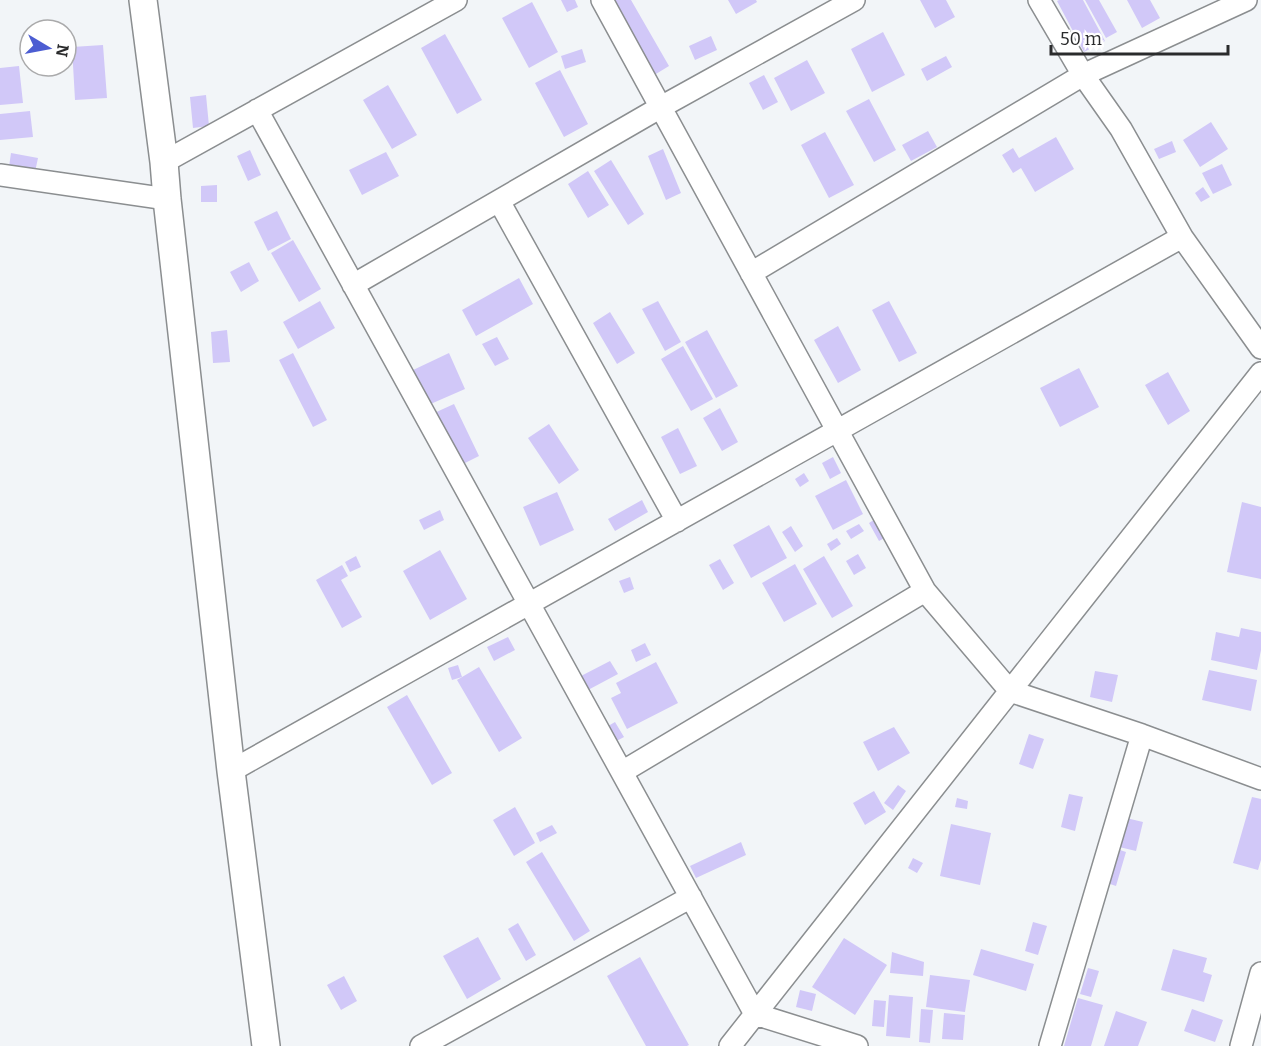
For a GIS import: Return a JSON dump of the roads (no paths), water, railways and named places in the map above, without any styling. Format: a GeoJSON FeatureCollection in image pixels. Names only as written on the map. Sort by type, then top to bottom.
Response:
{"type":"FeatureCollection","features":[{"type":"Feature","properties":{"kind":"street"},"geometry":{"type":"LineString","coordinates":[[143,0],[164,162],[231,771],[266,1046]]}},
{"type":"Feature","properties":{"kind":"street"},"geometry":{"type":"LineString","coordinates":[[164,162],[456,0]]}},
{"type":"Feature","properties":{"kind":"street"},"geometry":{"type":"LineString","coordinates":[[602,0],[925,591],[1010,692],[1142,735],[1261,779]]}},
{"type":"Feature","properties":{"kind":"street"},"geometry":{"type":"LineString","coordinates":[[353,285],[661,107],[854,0]]}},
{"type":"Feature","properties":{"kind":"street"},"geometry":{"type":"LineString","coordinates":[[1039,0],[1083,75],[1121,129],[1182,237],[1261,348]]}},
{"type":"Feature","properties":{"kind":"street"},"geometry":{"type":"LineString","coordinates":[[751,273],[1083,75],[1246,0]]}},
{"type":"Feature","properties":{"kind":"street"},"geometry":{"type":"LineString","coordinates":[[257,110],[755,1014],[857,1046]]}},
{"type":"Feature","properties":{"kind":"street"},"geometry":{"type":"LineString","coordinates":[[0,175],[167,199]]}},
{"type":"Feature","properties":{"kind":"street"},"geometry":{"type":"LineString","coordinates":[[499,201],[677,521]]}},
{"type":"Feature","properties":{"kind":"street"},"geometry":{"type":"LineString","coordinates":[[231,771],[1182,237]]}},
{"type":"Feature","properties":{"kind":"street"},"geometry":{"type":"LineString","coordinates":[[730,1046],[1261,373]]}},
{"type":"Feature","properties":{"kind":"street"},"geometry":{"type":"LineString","coordinates":[[622,772],[925,591]]}},
{"type":"Feature","properties":{"kind":"street"},"geometry":{"type":"LineString","coordinates":[[1050,1046],[1142,735]]}},
{"type":"Feature","properties":{"kind":"street"},"geometry":{"type":"LineString","coordinates":[[421,1046],[691,897]]}},
{"type":"Feature","properties":{"kind":"street"},"geometry":{"type":"LineString","coordinates":[[1241,1046],[1261,973]]}}]}
